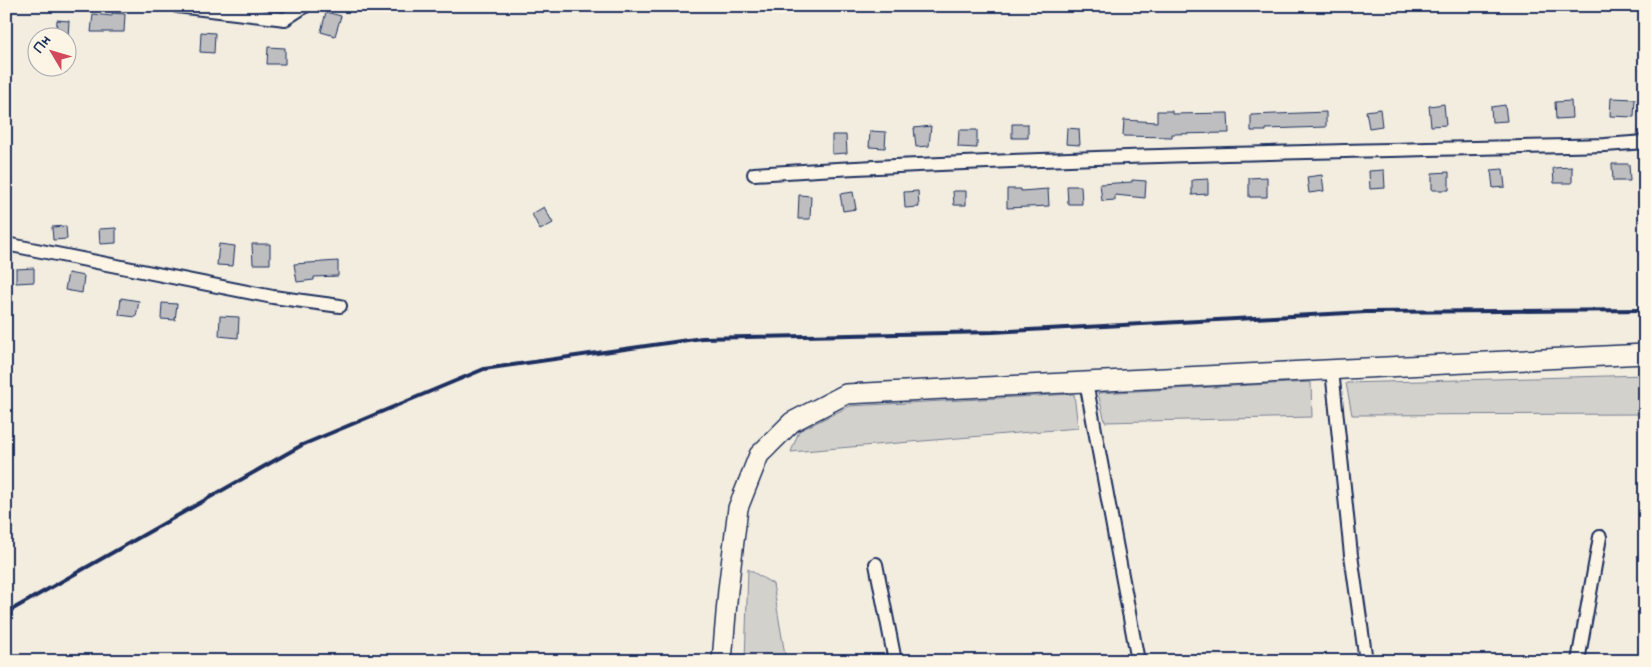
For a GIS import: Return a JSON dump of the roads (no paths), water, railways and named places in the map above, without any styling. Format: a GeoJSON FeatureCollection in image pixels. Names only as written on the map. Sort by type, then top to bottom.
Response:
{"type":"FeatureCollection","features":[{"type":"Feature","properties":{"kind":"street"},"geometry":{"type":"LineString","coordinates":[[177,6],[285,19],[305,6]]}},
{"type":"Feature","properties":{"kind":"street"},"geometry":{"type":"LineString","coordinates":[[754,174],[891,165],[1224,154],[1606,145],[1645,142]]}},
{"type":"Feature","properties":{"kind":"street"},"geometry":{"type":"LineString","coordinates":[[6,244],[273,298],[340,306]]}},
{"type":"Feature","properties":{"kind":"street"},"geometry":{"type":"LineString","coordinates":[[722,661],[738,508],[759,455],[792,422],[846,394],[1645,354]]}},
{"type":"Feature","properties":{"kind":"street"},"geometry":{"type":"LineString","coordinates":[[1332,370],[1351,556],[1366,661]]}},
{"type":"Feature","properties":{"kind":"street"},"geometry":{"type":"LineString","coordinates":[[1086,382],[1138,661]]}},
{"type":"Feature","properties":{"kind":"street"},"geometry":{"type":"LineString","coordinates":[[1578,661],[1600,537]]}},
{"type":"Feature","properties":{"kind":"street"},"geometry":{"type":"LineString","coordinates":[[876,564],[895,661]]}},
{"type":"Feature","properties":{"kind":"railway"},"geometry":{"type":"LineString","coordinates":[[6,613],[302,445],[484,369],[702,338],[993,332],[1366,312],[1645,310]]}}]}
